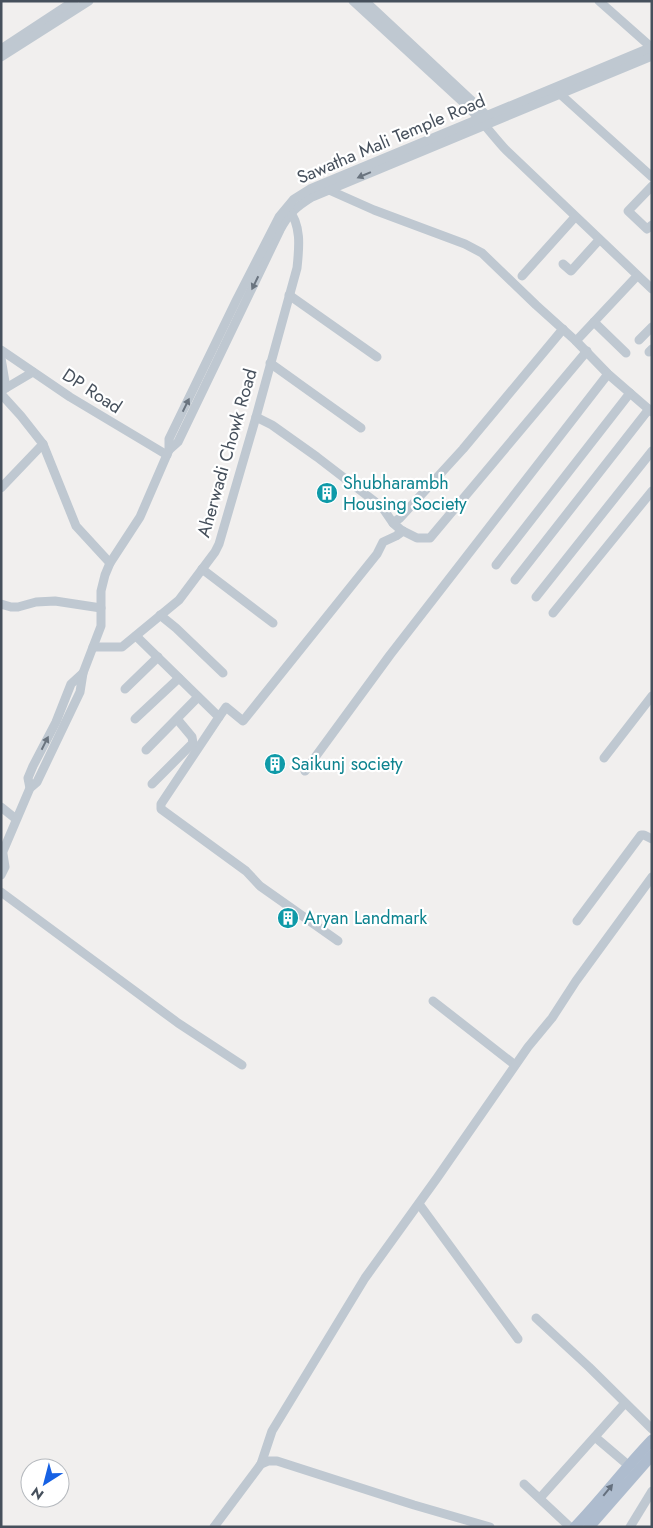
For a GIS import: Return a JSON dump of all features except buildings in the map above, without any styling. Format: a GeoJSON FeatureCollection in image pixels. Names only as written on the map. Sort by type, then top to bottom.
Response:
{"type":"FeatureCollection","features":[{"type":"Feature","properties":{"kind":"main road"},"geometry":{"type":"LineString","coordinates":[[575,1527],[652,1440]]}},
{"type":"Feature","properties":{"kind":"main road"},"geometry":{"type":"LineString","coordinates":[[589,1527],[651,1458]]}},
{"type":"Feature","properties":{"kind":"street"},"geometry":{"type":"LineString","coordinates":[[1,48],[74,1]]}},
{"type":"Feature","properties":{"kind":"street"},"geometry":{"type":"LineString","coordinates":[[1,58],[89,1]]}},
{"type":"Feature","properties":{"kind":"street"},"geometry":{"type":"LineString","coordinates":[[353,1],[485,120]]}},
{"type":"Feature","properties":{"kind":"street"},"geometry":{"type":"LineString","coordinates":[[365,1],[485,120],[506,150],[652,289]]}},
{"type":"Feature","properties":{"kind":"street"},"geometry":{"type":"LineString","coordinates":[[599,1],[652,48]]}},
{"type":"Feature","properties":{"kind":"street","name":"Sawatha Mali Temple Road"},"geometry":{"type":"LineString","coordinates":[[288,210],[312,197],[485,120],[652,48]]}},
{"type":"Feature","properties":{"kind":"street","name":"Sawatha Mali Temple Road"},"geometry":{"type":"LineString","coordinates":[[1,875],[4,867],[2,855],[16,820],[30,788],[37,782],[80,692],[83,673],[101,626],[101,591],[105,574],[140,517],[168,453],[169,439],[244,284],[274,225],[288,210],[294,199],[310,189],[485,120],[651,59]]}},
{"type":"Feature","properties":{"kind":"street"},"geometry":{"type":"LineString","coordinates":[[560,94],[652,178]]}},
{"type":"Feature","properties":{"kind":"street"},"geometry":{"type":"LineString","coordinates":[[329,190],[465,244],[482,253],[587,351],[608,374],[650,410],[515,580]]}},
{"type":"Feature","properties":{"kind":"street"},"geometry":{"type":"LineString","coordinates":[[650,190],[628,211],[648,230],[652,225]]}},
{"type":"Feature","properties":{"kind":"street","name":"Aherwadi Chowk Road"},"geometry":{"type":"LineString","coordinates":[[93,647],[122,647],[136,636],[179,600],[219,544],[297,268],[299,250],[297,228],[288,210]]}},
{"type":"Feature","properties":{"kind":"street"},"geometry":{"type":"LineString","coordinates":[[522,276],[575,217]]}},
{"type":"Feature","properties":{"kind":"street"},"geometry":{"type":"LineString","coordinates":[[590,258],[602,242]]}},
{"type":"Feature","properties":{"kind":"street"},"geometry":{"type":"LineString","coordinates":[[563,264],[571,271],[602,242]]}},
{"type":"Feature","properties":{"kind":"street"},"geometry":{"type":"LineString","coordinates":[[576,341],[637,276]]}},
{"type":"Feature","properties":{"kind":"street"},"geometry":{"type":"LineString","coordinates":[[289,296],[377,356]]}},
{"type":"Feature","properties":{"kind":"street"},"geometry":{"type":"LineString","coordinates":[[594,322],[626,353]]}},
{"type":"Feature","properties":{"kind":"street"},"geometry":{"type":"LineString","coordinates":[[639,340],[652,326]]}},
{"type":"Feature","properties":{"kind":"street"},"geometry":{"type":"LineString","coordinates":[[393,523],[400,518],[463,449],[563,329]]}},
{"type":"Feature","properties":{"kind":"street","name":"DP Road"},"geometry":{"type":"LineString","coordinates":[[1,350],[78,402],[168,453]]}},
{"type":"Feature","properties":{"kind":"street"},"geometry":{"type":"LineString","coordinates":[[256,417],[272,425],[318,457],[382,507],[393,523],[403,531],[417,538],[430,538],[587,351]]}},
{"type":"Feature","properties":{"kind":"street"},"geometry":{"type":"LineString","coordinates":[[1,358],[3,391],[43,444],[76,526],[110,563]]}},
{"type":"Feature","properties":{"kind":"street"},"geometry":{"type":"LineString","coordinates":[[270,363],[361,428]]}},
{"type":"Feature","properties":{"kind":"street"},"geometry":{"type":"LineString","coordinates":[[3,391],[33,372]]}},
{"type":"Feature","properties":{"kind":"street"},"geometry":{"type":"LineString","coordinates":[[305,771],[390,655],[608,374]]}},
{"type":"Feature","properties":{"kind":"street"},"geometry":{"type":"LineString","coordinates":[[496,565],[630,393]]}},
{"type":"Feature","properties":{"kind":"street"},"geometry":{"type":"LineString","coordinates":[[1,488],[43,444]]}},
{"type":"Feature","properties":{"kind":"street"},"geometry":{"type":"LineString","coordinates":[[536,597],[652,451]]}},
{"type":"Feature","properties":{"kind":"street"},"geometry":{"type":"LineString","coordinates":[[554,613],[652,492]]}},
{"type":"Feature","properties":{"kind":"street"},"geometry":{"type":"LineString","coordinates":[[338,941],[260,886],[246,871],[163,812],[160,807],[226,707],[243,721],[389,539],[403,531]]}},
{"type":"Feature","properties":{"kind":"street"},"geometry":{"type":"LineString","coordinates":[[202,569],[273,623]]}},
{"type":"Feature","properties":{"kind":"street"},"geometry":{"type":"LineString","coordinates":[[1,604],[11,608],[18,608],[36,602],[55,601],[101,608]]}},
{"type":"Feature","properties":{"kind":"street"},"geometry":{"type":"LineString","coordinates":[[160,615],[223,673]]}},
{"type":"Feature","properties":{"kind":"street"},"geometry":{"type":"LineString","coordinates":[[136,636],[219,717]]}},
{"type":"Feature","properties":{"kind":"street"},"geometry":{"type":"LineString","coordinates":[[125,690],[158,658]]}},
{"type":"Feature","properties":{"kind":"street"},"geometry":{"type":"LineString","coordinates":[[136,719],[179,678]]}},
{"type":"Feature","properties":{"kind":"street"},"geometry":{"type":"LineString","coordinates":[[604,758],[652,696]]}},
{"type":"Feature","properties":{"kind":"street"},"geometry":{"type":"LineString","coordinates":[[146,750],[198,697]]}},
{"type":"Feature","properties":{"kind":"street"},"geometry":{"type":"LineString","coordinates":[[152,784],[193,742],[192,737],[177,719]]}},
{"type":"Feature","properties":{"kind":"street"},"geometry":{"type":"LineString","coordinates":[[1,807],[16,820]]}},
{"type":"Feature","properties":{"kind":"street"},"geometry":{"type":"LineString","coordinates":[[577,921],[641,835],[644,834],[652,839]]}},
{"type":"Feature","properties":{"kind":"street"},"geometry":{"type":"LineString","coordinates":[[214,1527],[261,1464],[272,1431],[284,1409],[365,1278],[419,1204],[515,1065],[552,1018],[576,981],[652,877]]}},
{"type":"Feature","properties":{"kind":"street"},"geometry":{"type":"LineString","coordinates":[[1,892],[178,1023],[242,1066]]}},
{"type":"Feature","properties":{"kind":"street"},"geometry":{"type":"LineString","coordinates":[[433,1001],[515,1065]]}},
{"type":"Feature","properties":{"kind":"street"},"geometry":{"type":"LineString","coordinates":[[419,1204],[518,1339]]}},
{"type":"Feature","properties":{"kind":"street"},"geometry":{"type":"LineString","coordinates":[[536,1318],[652,1429]]}},
{"type":"Feature","properties":{"kind":"street"},"geometry":{"type":"LineString","coordinates":[[540,1498],[625,1403]]}},
{"type":"Feature","properties":{"kind":"street"},"geometry":{"type":"LineString","coordinates":[[595,1437],[628,1465]]}},
{"type":"Feature","properties":{"kind":"street"},"geometry":{"type":"LineString","coordinates":[[261,1464],[268,1461],[276,1461],[490,1527]]}},
{"type":"Feature","properties":{"kind":"street"},"geometry":{"type":"LineString","coordinates":[[524,1484],[570,1527]]}},
{"type":"Feature","properties":{"kind":"street"},"geometry":{"type":"LineString","coordinates":[[630,1527],[652,1492]]}},
{"type":"Feature","properties":{"kind":"place","name":"Shubharambh Housing Society"},"geometry":{"type":"Point","coordinates":[327,493]}},
{"type":"Feature","properties":{"kind":"place","name":"Saikunj society"},"geometry":{"type":"Point","coordinates":[275,764]}},
{"type":"Feature","properties":{"kind":"place","name":"Aryan Landmark"},"geometry":{"type":"Point","coordinates":[288,918]}}]}
